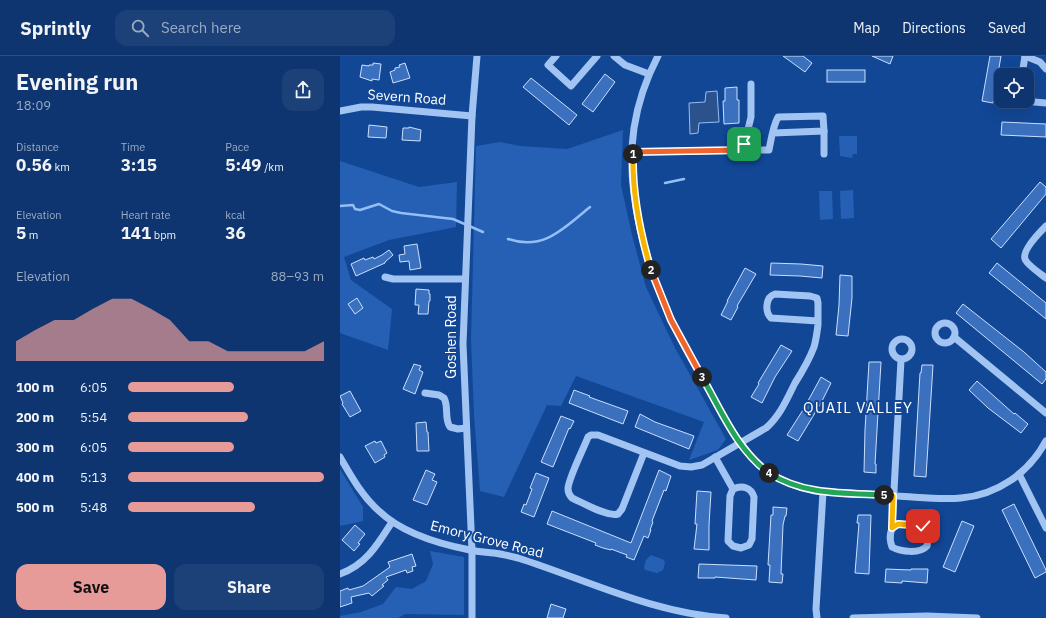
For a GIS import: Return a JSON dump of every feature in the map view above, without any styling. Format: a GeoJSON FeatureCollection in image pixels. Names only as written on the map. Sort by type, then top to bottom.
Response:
{"type":"FeatureCollection","features":[{"type":"Feature","properties":{"kind":"street","name":"Goshen Road"},"geometry":{"type":"LineString","coordinates":[[472,618],[472,551],[463,360],[464,279],[476,56]]}},
{"type":"Feature","properties":{"kind":"street"},"geometry":{"type":"LineString","coordinates":[[556,56],[548,65],[572,86],[597,56]]}},
{"type":"Feature","properties":{"kind":"street"},"geometry":{"type":"LineString","coordinates":[[614,56],[625,65],[649,74]]}},
{"type":"Feature","properties":{"kind":"street"},"geometry":{"type":"LineString","coordinates":[[658,56],[649,74],[641,97],[636,119],[633,152],[633,175],[637,209],[644,243],[666,309],[679,337],[740,443],[757,464],[775,477],[800,488],[823,492],[949,499],[967,498],[996,489],[1019,474],[1033,461],[1046,441]]}},
{"type":"Feature","properties":{"kind":"street"},"geometry":{"type":"LineString","coordinates":[[1023,68],[1025,56],[1040,62],[1046,69]]}},
{"type":"Feature","properties":{"kind":"street"},"geometry":{"type":"LineString","coordinates":[[743,150],[750,120],[751,84]]}},
{"type":"Feature","properties":{"kind":"street"},"geometry":{"type":"LineString","coordinates":[[1034,102],[1046,103]]}},
{"type":"Feature","properties":{"kind":"street","name":"Severn Road"},"geometry":{"type":"LineString","coordinates":[[340,110],[372,106],[472,116]]}},
{"type":"Feature","properties":{"kind":"street"},"geometry":{"type":"LineString","coordinates":[[633,152],[769,150],[777,119],[782,117],[823,116],[824,154]]}},
{"type":"Feature","properties":{"kind":"street"},"geometry":{"type":"LineString","coordinates":[[773,133],[824,132]]}},
{"type":"Feature","properties":{"kind":"street"},"geometry":{"type":"LineString","coordinates":[[1046,226],[1027,249],[1025,260],[1046,278]]}},
{"type":"Feature","properties":{"kind":"street"},"geometry":{"type":"LineString","coordinates":[[384,277],[393,279],[464,279]]}},
{"type":"Feature","properties":{"kind":"street"},"geometry":{"type":"LineString","coordinates":[[644,453],[622,509],[618,514],[612,515],[605,513],[569,495],[568,488],[570,481],[588,437],[591,435],[598,435],[686,467],[698,466],[766,428],[777,416],[812,352],[817,336],[818,321],[818,302],[814,297],[774,294],[768,298],[767,312],[771,318],[818,321]]}},
{"type":"Feature","properties":{"kind":"street"},"geometry":{"type":"LineString","coordinates":[[954,337],[1046,413]]}},
{"type":"Feature","properties":{"kind":"street"},"geometry":{"type":"LineString","coordinates":[[892,528],[898,524],[923,526],[928,532],[927,546],[918,551],[895,549],[892,547],[891,543],[901,360]]}},
{"type":"Feature","properties":{"kind":"street"},"geometry":{"type":"LineString","coordinates":[[425,394],[439,395],[444,398],[448,410],[447,423],[450,427],[458,429],[466,428]]}},
{"type":"Feature","properties":{"kind":"street","name":"Emory Grove Road"},"geometry":{"type":"LineString","coordinates":[[340,457],[364,494],[379,511],[392,522],[423,536],[472,551],[494,553],[518,558],[634,600],[656,606],[693,614],[726,618]]}},
{"type":"Feature","properties":{"kind":"street"},"geometry":{"type":"LineString","coordinates":[[716,457],[733,489]]}},
{"type":"Feature","properties":{"kind":"street"},"geometry":{"type":"LineString","coordinates":[[1019,474],[1044,518],[1046,528]]}},
{"type":"Feature","properties":{"kind":"street"},"geometry":{"type":"LineString","coordinates":[[741,487],[748,488],[752,491],[754,497],[752,539],[750,544],[744,547],[733,546],[727,540],[730,496],[733,489],[741,487]]}},
{"type":"Feature","properties":{"kind":"street"},"geometry":{"type":"LineString","coordinates":[[817,618],[816,609],[823,492]]}},
{"type":"Feature","properties":{"kind":"street"},"geometry":{"type":"LineString","coordinates":[[340,574],[355,567],[367,558],[392,522]]}},
{"type":"Feature","properties":{"kind":"street"},"geometry":{"type":"LineString","coordinates":[[852,618],[927,616],[977,618]]}},
{"type":"Feature","properties":{"kind":"shaded area"},"geometry":{"type":"Polygon","coordinates":[[[717,91],[719,122],[699,123],[698,133],[690,134],[689,103],[705,102],[706,92],[717,91]]]}},
{"type":"Feature","properties":{"kind":"shaded area"},"geometry":{"type":"Polygon","coordinates":[[[623,130],[621,185],[632,235],[646,287],[675,348],[726,439],[718,450],[689,460],[704,422],[576,376],[561,406],[547,405],[504,497],[480,491],[474,415],[471,340],[476,146],[500,142],[520,146],[567,149],[623,130]]]}},
{"type":"Feature","properties":{"kind":"shaded area"},"geometry":{"type":"Polygon","coordinates":[[[839,136],[857,136],[857,154],[853,154],[852,158],[840,156],[839,136]]]}},
{"type":"Feature","properties":{"kind":"shaded area"},"geometry":{"type":"Polygon","coordinates":[[[340,161],[419,187],[457,182],[456,227],[389,240],[344,257],[351,280],[392,309],[388,350],[340,333],[340,161]]]}},
{"type":"Feature","properties":{"kind":"shaded area"},"geometry":{"type":"Polygon","coordinates":[[[853,190],[854,218],[841,219],[840,191],[853,190]]]}},
{"type":"Feature","properties":{"kind":"shaded area"},"geometry":{"type":"Polygon","coordinates":[[[819,191],[832,191],[833,219],[820,220],[819,191]]]}},
{"type":"Feature","properties":{"kind":"shaded area"},"geometry":{"type":"Polygon","coordinates":[[[340,469],[363,507],[363,521],[340,526],[340,469]]]}},
{"type":"Feature","properties":{"kind":"shaded area"},"geometry":{"type":"Polygon","coordinates":[[[430,551],[464,557],[464,615],[405,614],[398,618],[340,618],[340,616],[361,612],[383,604],[396,587],[412,589],[426,581],[433,564],[430,551]]]}},
{"type":"Feature","properties":{"kind":"shaded area"},"geometry":{"type":"Polygon","coordinates":[[[651,555],[664,560],[665,563],[663,570],[657,573],[645,570],[644,567],[646,560],[651,555]]]}},
{"type":"Feature","properties":{"kind":"building"},"geometry":{"type":"Polygon","coordinates":[[[783,56],[803,56],[812,63],[805,72],[783,56]]]}},
{"type":"Feature","properties":{"kind":"building"},"geometry":{"type":"Polygon","coordinates":[[[872,56],[893,56],[890,64],[872,56]]]}},
{"type":"Feature","properties":{"kind":"building"},"geometry":{"type":"Polygon","coordinates":[[[990,56],[1001,56],[999,68],[994,68],[993,103],[982,101],[990,56]]]}},
{"type":"Feature","properties":{"kind":"building"},"geometry":{"type":"Polygon","coordinates":[[[373,63],[381,64],[379,80],[372,79],[372,81],[360,77],[362,65],[369,66],[373,65],[373,63]]]}},
{"type":"Feature","properties":{"kind":"building"},"geometry":{"type":"Polygon","coordinates":[[[405,63],[410,78],[393,83],[390,72],[395,70],[395,68],[400,67],[399,65],[405,63]]]}},
{"type":"Feature","properties":{"kind":"building"},"geometry":{"type":"Polygon","coordinates":[[[827,70],[865,70],[865,82],[827,82],[827,70]]]}},
{"type":"Feature","properties":{"kind":"building"},"geometry":{"type":"Polygon","coordinates":[[[605,74],[615,82],[593,112],[582,104],[605,74]]]}},
{"type":"Feature","properties":{"kind":"building"},"geometry":{"type":"Polygon","coordinates":[[[531,78],[577,115],[569,125],[523,87],[531,78]]]}},
{"type":"Feature","properties":{"kind":"building"},"geometry":{"type":"Polygon","coordinates":[[[737,87],[737,100],[739,100],[739,123],[724,124],[723,101],[725,101],[725,88],[737,87]]]}},
{"type":"Feature","properties":{"kind":"building"},"geometry":{"type":"Polygon","coordinates":[[[1002,122],[1046,124],[1046,137],[1001,135],[1002,122]]]}},
{"type":"Feature","properties":{"kind":"building"},"geometry":{"type":"Polygon","coordinates":[[[369,125],[387,127],[386,138],[368,137],[369,125]]]}},
{"type":"Feature","properties":{"kind":"building"},"geometry":{"type":"Polygon","coordinates":[[[409,127],[421,130],[420,141],[402,140],[403,128],[409,127]]]}},
{"type":"Feature","properties":{"kind":"building"},"geometry":{"type":"Polygon","coordinates":[[[1040,182],[1046,187],[1046,194],[1001,248],[991,239],[1040,182]]]}},
{"type":"Feature","properties":{"kind":"building"},"geometry":{"type":"Polygon","coordinates":[[[417,244],[421,268],[410,270],[409,261],[400,262],[399,255],[405,254],[404,246],[417,244]]]}},
{"type":"Feature","properties":{"kind":"building"},"geometry":{"type":"Polygon","coordinates":[[[389,250],[393,255],[385,263],[356,276],[351,264],[364,258],[365,260],[373,257],[374,259],[389,250]]]}},
{"type":"Feature","properties":{"kind":"building"},"geometry":{"type":"Polygon","coordinates":[[[771,263],[823,266],[822,278],[770,275],[771,263]]]}},
{"type":"Feature","properties":{"kind":"building"},"geometry":{"type":"Polygon","coordinates":[[[997,263],[1046,303],[1046,319],[989,273],[997,263]]]}},
{"type":"Feature","properties":{"kind":"building"},"geometry":{"type":"Polygon","coordinates":[[[745,268],[756,274],[737,306],[738,307],[731,320],[721,315],[745,268]]]}},
{"type":"Feature","properties":{"kind":"building"},"geometry":{"type":"Polygon","coordinates":[[[840,275],[852,276],[852,298],[848,336],[836,335],[840,275]]]}},
{"type":"Feature","properties":{"kind":"building"},"geometry":{"type":"Polygon","coordinates":[[[416,289],[429,290],[430,301],[428,314],[418,314],[419,305],[415,305],[416,289]]]}},
{"type":"Feature","properties":{"kind":"building"},"geometry":{"type":"Polygon","coordinates":[[[357,298],[363,308],[355,314],[348,304],[357,298]]]}},
{"type":"Feature","properties":{"kind":"building"},"geometry":{"type":"Polygon","coordinates":[[[963,304],[1024,352],[1046,372],[1046,379],[1042,384],[956,313],[963,304]]]}},
{"type":"Feature","properties":{"kind":"building"},"geometry":{"type":"Polygon","coordinates":[[[781,345],[792,351],[775,377],[762,403],[751,397],[781,345]]]}},
{"type":"Feature","properties":{"kind":"building"},"geometry":{"type":"Polygon","coordinates":[[[869,362],[881,362],[875,464],[876,473],[864,472],[869,362]]]}},
{"type":"Feature","properties":{"kind":"building"},"geometry":{"type":"Polygon","coordinates":[[[414,364],[421,366],[419,370],[423,372],[415,394],[403,389],[414,364]]]}},
{"type":"Feature","properties":{"kind":"building"},"geometry":{"type":"Polygon","coordinates":[[[922,365],[933,365],[926,477],[914,476],[920,373],[922,365]]]}},
{"type":"Feature","properties":{"kind":"building"},"geometry":{"type":"Polygon","coordinates":[[[821,377],[831,383],[798,441],[787,435],[821,377]]]}},
{"type":"Feature","properties":{"kind":"building"},"geometry":{"type":"Polygon","coordinates":[[[977,381],[1014,414],[1015,413],[1028,424],[1021,433],[988,408],[969,390],[977,381]]]}},
{"type":"Feature","properties":{"kind":"building"},"geometry":{"type":"Polygon","coordinates":[[[574,390],[628,411],[623,424],[569,403],[574,390]]]}},
{"type":"Feature","properties":{"kind":"building"},"geometry":{"type":"Polygon","coordinates":[[[350,391],[361,411],[350,417],[342,404],[343,403],[340,396],[350,391]]]}},
{"type":"Feature","properties":{"kind":"building"},"geometry":{"type":"Polygon","coordinates":[[[640,414],[655,422],[694,436],[689,449],[635,427],[640,414]]]}},
{"type":"Feature","properties":{"kind":"building"},"geometry":{"type":"Polygon","coordinates":[[[561,416],[574,421],[570,429],[569,428],[553,467],[541,462],[561,416]]]}},
{"type":"Feature","properties":{"kind":"building"},"geometry":{"type":"Polygon","coordinates":[[[426,422],[429,451],[417,451],[416,423],[426,422]]]}},
{"type":"Feature","properties":{"kind":"building"},"geometry":{"type":"Polygon","coordinates":[[[375,441],[376,443],[381,441],[387,453],[384,455],[385,457],[375,463],[365,446],[375,441]]]}},
{"type":"Feature","properties":{"kind":"building"},"geometry":{"type":"Polygon","coordinates":[[[426,470],[435,474],[432,480],[437,482],[427,505],[413,500],[426,470]]]}},
{"type":"Feature","properties":{"kind":"building"},"geometry":{"type":"Polygon","coordinates":[[[659,470],[671,476],[666,491],[664,490],[652,521],[653,522],[648,538],[644,536],[634,560],[626,557],[627,555],[595,545],[596,543],[547,524],[552,511],[631,543],[659,470]]]}},
{"type":"Feature","properties":{"kind":"building"},"geometry":{"type":"Polygon","coordinates":[[[536,473],[549,478],[534,517],[521,512],[524,504],[526,505],[532,489],[530,488],[536,473]]]}},
{"type":"Feature","properties":{"kind":"building"},"geometry":{"type":"Polygon","coordinates":[[[697,491],[711,492],[709,550],[694,549],[697,524],[695,524],[697,491]]]}},
{"type":"Feature","properties":{"kind":"building"},"geometry":{"type":"Polygon","coordinates":[[[1014,504],[1046,570],[1046,572],[1035,578],[1002,510],[1014,504]]]}},
{"type":"Feature","properties":{"kind":"building"},"geometry":{"type":"Polygon","coordinates":[[[773,507],[787,508],[783,525],[782,583],[769,582],[770,565],[768,565],[771,515],[773,515],[773,507]]]}},
{"type":"Feature","properties":{"kind":"building"},"geometry":{"type":"Polygon","coordinates":[[[858,515],[871,515],[869,574],[855,573],[859,523],[857,523],[858,515]]]}},
{"type":"Feature","properties":{"kind":"building"},"geometry":{"type":"Polygon","coordinates":[[[962,521],[974,526],[955,572],[943,567],[962,521]]]}},
{"type":"Feature","properties":{"kind":"building"},"geometry":{"type":"Polygon","coordinates":[[[355,525],[365,534],[358,543],[360,544],[354,551],[342,540],[355,525]]]}},
{"type":"Feature","properties":{"kind":"building"},"geometry":{"type":"Polygon","coordinates":[[[412,554],[416,566],[412,567],[413,571],[407,573],[406,570],[386,577],[388,580],[382,585],[384,586],[372,596],[369,593],[351,597],[352,603],[340,607],[340,591],[348,588],[349,590],[363,586],[390,567],[388,562],[412,554]]]}},
{"type":"Feature","properties":{"kind":"building"},"geometry":{"type":"Polygon","coordinates":[[[699,564],[757,566],[756,580],[715,577],[698,578],[699,564]]]}},
{"type":"Feature","properties":{"kind":"building"},"geometry":{"type":"Polygon","coordinates":[[[886,569],[928,569],[927,583],[902,581],[902,583],[885,582],[886,569]]]}},
{"type":"Feature","properties":{"kind":"building"},"geometry":{"type":"Polygon","coordinates":[[[551,604],[566,609],[563,618],[547,618],[551,604]]]}},
{"type":"Feature","properties":{"kind":"waterway"},"geometry":{"type":"LineString","coordinates":[[665,183],[684,179]]}},
{"type":"Feature","properties":{"kind":"waterway"},"geometry":{"type":"LineString","coordinates":[[340,206],[353,205],[355,209],[360,210],[379,204],[392,211],[401,213],[453,219],[483,232]]}},
{"type":"Feature","properties":{"kind":"waterway"},"geometry":{"type":"LineString","coordinates":[[508,239],[521,242],[543,240],[562,230],[590,207]]}},
{"type":"Feature","properties":{"kind":"district","name":"QUAIL VALLEY"},"geometry":{"type":"Point","coordinates":[858,407]}},
{"type":"Feature","properties":{"kind":"route"},"geometry":{"type":"LineString","coordinates":[[744,144],[743,150],[633,152],[633,175],[636,201],[644,243],[656,282],[671,320],[679,337],[735,436],[749,456],[757,464],[775,477],[795,486],[809,490],[893,496],[892,528],[894,525],[898,524],[923,526]]}}]}
